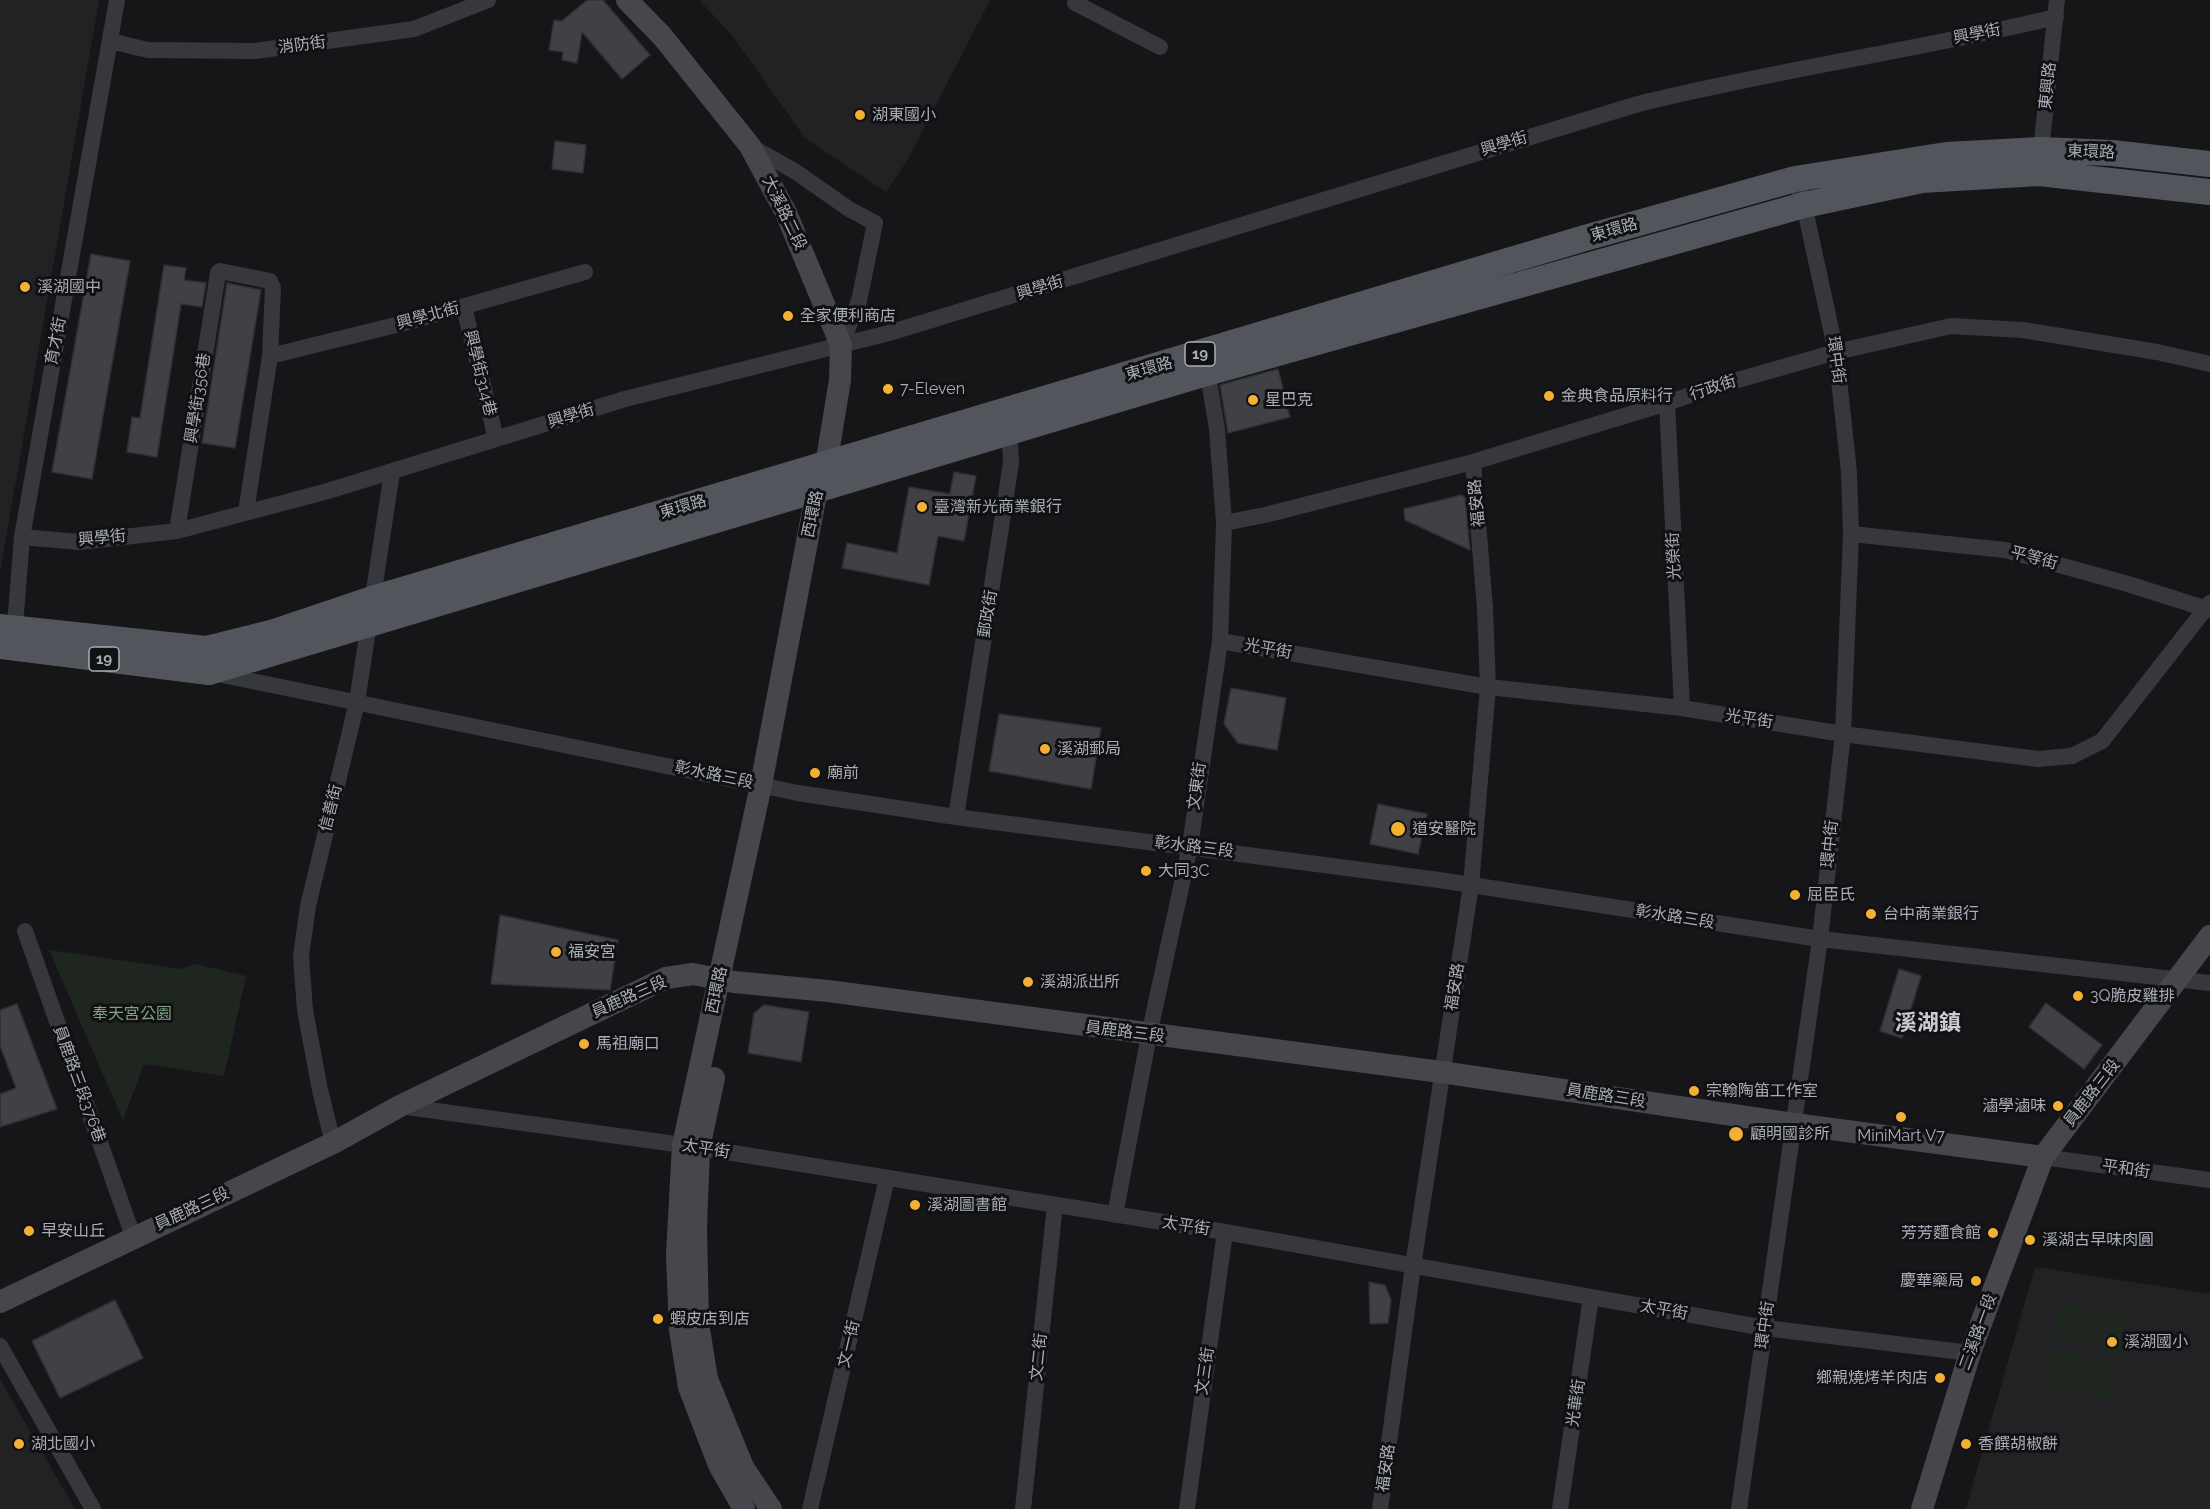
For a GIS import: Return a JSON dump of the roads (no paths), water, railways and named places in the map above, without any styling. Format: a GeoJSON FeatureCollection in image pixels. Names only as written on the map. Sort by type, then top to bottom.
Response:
{"type":"FeatureCollection","features":[{"type":"Feature","properties":{"kind":"main road","name":"東環路"},"geometry":{"type":"LineString","coordinates":[[207,661],[274,632],[370,611],[825,480],[1008,420],[1206,363],[1804,205],[1922,180],[2112,153],[2210,164]]}},
{"type":"Feature","properties":{"kind":"main road","name":"東環路"},"geometry":{"type":"LineString","coordinates":[[1206,363],[1585,238],[1795,179],[1946,155],[2040,162],[2210,192]]}},
{"type":"Feature","properties":{"kind":"main road","name":"19"},"geometry":{"type":"LineString","coordinates":[[7,637],[207,661]]}},
{"type":"Feature","properties":{"kind":"street","name":"育才街"},"geometry":{"type":"LineString","coordinates":[[7,637],[22,537],[117,0]]}},
{"type":"Feature","properties":{"kind":"street","name":"消防街"},"geometry":{"type":"LineString","coordinates":[[110,41],[148,50],[255,51],[414,29],[488,0]]}},
{"type":"Feature","properties":{"kind":"street","name":"大溪路二段"},"geometry":{"type":"LineString","coordinates":[[627,0],[662,36],[750,146],[786,213],[841,345],[840,380],[825,480]]}},
{"type":"Feature","properties":{"kind":"street"},"geometry":{"type":"LineString","coordinates":[[1075,3],[1160,47]]}},
{"type":"Feature","properties":{"kind":"street","name":"東興路"},"geometry":{"type":"LineString","coordinates":[[2040,162],[2056,8]]}},
{"type":"Feature","properties":{"kind":"street","name":"興學街"},"geometry":{"type":"LineString","coordinates":[[22,537],[79,542],[177,531],[392,472],[625,399],[841,345],[1112,266],[1400,175],[1638,104],[1721,84],[1994,31],[2056,8]]}},
{"type":"Feature","properties":{"kind":"street"},"geometry":{"type":"LineString","coordinates":[[750,146],[796,172],[849,209],[875,223],[859,301],[841,345]]}},
{"type":"Feature","properties":{"kind":"street","name":"環中街"},"geometry":{"type":"LineString","coordinates":[[1739,1509],[1820,939],[1843,734],[1851,534],[1849,472],[1836,352],[1804,205],[1795,179]]}},
{"type":"Feature","properties":{"kind":"street","name":"興學街356巷"},"geometry":{"type":"LineString","coordinates":[[177,531],[218,273],[225,271],[270,281],[274,302],[270,356]]}},
{"type":"Feature","properties":{"kind":"street","name":"興學北街"},"geometry":{"type":"LineString","coordinates":[[270,356],[464,307],[585,272]]}},
{"type":"Feature","properties":{"kind":"street","name":"興學街314巷"},"geometry":{"type":"LineString","coordinates":[[464,307],[496,439]]}},
{"type":"Feature","properties":{"kind":"street","name":"行政街"},"geometry":{"type":"LineString","coordinates":[[1224,523],[1265,515],[1473,462],[1667,404],[1713,387],[1836,352],[1951,326],[2023,330],[2157,352],[2210,364]]}},
{"type":"Feature","properties":{"kind":"street"},"geometry":{"type":"LineString","coordinates":[[246,512],[270,356]]}},
{"type":"Feature","properties":{"kind":"street","name":"文東街"},"geometry":{"type":"LineString","coordinates":[[1115,1215],[1149,1035],[1190,846],[1220,641],[1224,523],[1217,429],[1206,363]]}},
{"type":"Feature","properties":{"kind":"street","name":"光榮街"},"geometry":{"type":"LineString","coordinates":[[1667,404],[1682,708]]}},
{"type":"Feature","properties":{"kind":"street","name":"郵政街"},"geometry":{"type":"LineString","coordinates":[[956,817],[1011,463],[1008,420]]}},
{"type":"Feature","properties":{"kind":"street","name":"福安路"},"geometry":{"type":"LineString","coordinates":[[1380,1509],[1441,1072],[1471,885],[1488,687],[1485,608],[1473,462]]}},
{"type":"Feature","properties":{"kind":"street","name":"信善街"},"geometry":{"type":"LineString","coordinates":[[333,1143],[320,1090],[305,1010],[302,956],[308,906],[357,702],[392,472]]}},
{"type":"Feature","properties":{"kind":"street","name":"西環路"},"geometry":{"type":"LineString","coordinates":[[744,1509],[719,1465],[689,1387],[680,1330],[678,1255],[691,1147],[768,786],[825,480]]}},
{"type":"Feature","properties":{"kind":"street","name":"平等街"},"geometry":{"type":"LineString","coordinates":[[1851,534],[2005,550],[2209,607]]}},
{"type":"Feature","properties":{"kind":"street","name":"光平街"},"geometry":{"type":"LineString","coordinates":[[1220,641],[1488,687],[1682,708],[1843,734],[2038,759],[2072,756],[2102,741],[2209,607]]}},
{"type":"Feature","properties":{"kind":"street","name":"彰水路三段"},"geometry":{"type":"LineString","coordinates":[[207,661],[357,702],[768,786],[956,817],[1190,846],[1471,885],[1820,939],[2210,983]]}},
{"type":"Feature","properties":{"kind":"street","name":"員鹿路三段376巷"},"geometry":{"type":"LineString","coordinates":[[25,931],[133,1236]]}},
{"type":"Feature","properties":{"kind":"street","name":"員鹿路三段"},"geometry":{"type":"LineString","coordinates":[[0,1302],[133,1236],[333,1143],[400,1106],[666,978],[693,974],[828,991],[1441,1072],[1794,1124],[2043,1157],[2180,979],[2210,936]]}},
{"type":"Feature","properties":{"kind":"street","name":"太平街"},"geometry":{"type":"LineString","coordinates":[[400,1106],[691,1147],[1225,1232],[1765,1328],[1970,1353]]}},
{"type":"Feature","properties":{"kind":"street","name":"西環路"},"geometry":{"type":"LineString","coordinates":[[691,1147],[696,1227],[698,1323],[707,1378],[743,1467],[771,1509]]}},
{"type":"Feature","properties":{"kind":"street","name":"平和街"},"geometry":{"type":"LineString","coordinates":[[2043,1157],[2210,1180]]}},
{"type":"Feature","properties":{"kind":"street","name":"二溪路一段"},"geometry":{"type":"LineString","coordinates":[[1922,1509],[1970,1353],[2043,1157]]}},
{"type":"Feature","properties":{"kind":"street","name":"文一街"},"geometry":{"type":"LineString","coordinates":[[810,1509],[887,1178]]}},
{"type":"Feature","properties":{"kind":"street","name":"文二街"},"geometry":{"type":"LineString","coordinates":[[1023,1509],[1055,1205]]}},
{"type":"Feature","properties":{"kind":"street","name":"文三街"},"geometry":{"type":"LineString","coordinates":[[1187,1509],[1225,1232]]}},
{"type":"Feature","properties":{"kind":"street","name":"光華街"},"geometry":{"type":"LineString","coordinates":[[1560,1509],[1591,1297]]}},
{"type":"Feature","properties":{"kind":"street"},"geometry":{"type":"LineString","coordinates":[[0,1346],[93,1509]]}},
{"type":"Feature","properties":{"kind":"place","name":"湖東國小"},"geometry":{"type":"Point","coordinates":[860,115]}},
{"type":"Feature","properties":{"kind":"place","name":"溪湖國中"},"geometry":{"type":"Point","coordinates":[25,287]}},
{"type":"Feature","properties":{"kind":"place","name":"全家便利商店"},"geometry":{"type":"Point","coordinates":[788,316]}},
{"type":"Feature","properties":{"kind":"place","name":"7-Eleven"},"geometry":{"type":"Point","coordinates":[888,389]}},
{"type":"Feature","properties":{"kind":"place","name":"金典食品原料行"},"geometry":{"type":"Point","coordinates":[1549,396]}},
{"type":"Feature","properties":{"kind":"place","name":"星巴克"},"geometry":{"type":"Point","coordinates":[1253,400]}},
{"type":"Feature","properties":{"kind":"place","name":"臺灣新光商業銀行"},"geometry":{"type":"Point","coordinates":[922,507]}},
{"type":"Feature","properties":{"kind":"place","name":"溪湖郵局"},"geometry":{"type":"Point","coordinates":[1045,749]}},
{"type":"Feature","properties":{"kind":"place","name":"廟前"},"geometry":{"type":"Point","coordinates":[815,773]}},
{"type":"Feature","properties":{"kind":"place","name":"道安醫院"},"geometry":{"type":"Point","coordinates":[1398,829]}},
{"type":"Feature","properties":{"kind":"place","name":"大同3C"},"geometry":{"type":"Point","coordinates":[1146,871]}},
{"type":"Feature","properties":{"kind":"place","name":"屈臣氏"},"geometry":{"type":"Point","coordinates":[1795,895]}},
{"type":"Feature","properties":{"kind":"place","name":"台中商業銀行"},"geometry":{"type":"Point","coordinates":[1871,914]}},
{"type":"Feature","properties":{"kind":"place","name":"福安宮"},"geometry":{"type":"Point","coordinates":[556,952]}},
{"type":"Feature","properties":{"kind":"place","name":"溪湖派出所"},"geometry":{"type":"Point","coordinates":[1028,982]}},
{"type":"Feature","properties":{"kind":"place","name":"3Q脆皮雞排"},"geometry":{"type":"Point","coordinates":[2078,996]}},
{"type":"Feature","properties":{"kind":"place","name":"馬祖廟口"},"geometry":{"type":"Point","coordinates":[584,1044]}},
{"type":"Feature","properties":{"kind":"place","name":"宗翰陶笛工作室"},"geometry":{"type":"Point","coordinates":[1694,1091]}},
{"type":"Feature","properties":{"kind":"place","name":"滷學滷味"},"geometry":{"type":"Point","coordinates":[2058,1106]}},
{"type":"Feature","properties":{"kind":"place","name":"MiniMart V7"},"geometry":{"type":"Point","coordinates":[1901,1117]}},
{"type":"Feature","properties":{"kind":"place","name":"顧明國診所"},"geometry":{"type":"Point","coordinates":[1736,1134]}},
{"type":"Feature","properties":{"kind":"place","name":"溪湖圖書館"},"geometry":{"type":"Point","coordinates":[915,1205]}},
{"type":"Feature","properties":{"kind":"place","name":"早安山丘"},"geometry":{"type":"Point","coordinates":[29,1231]}},
{"type":"Feature","properties":{"kind":"place","name":"芳芳麵食館"},"geometry":{"type":"Point","coordinates":[1993,1233]}},
{"type":"Feature","properties":{"kind":"place","name":"溪湖古早味肉圓"},"geometry":{"type":"Point","coordinates":[2030,1240]}},
{"type":"Feature","properties":{"kind":"place","name":"慶華藥局"},"geometry":{"type":"Point","coordinates":[1976,1281]}},
{"type":"Feature","properties":{"kind":"place","name":"蝦皮店到店"},"geometry":{"type":"Point","coordinates":[658,1319]}},
{"type":"Feature","properties":{"kind":"place","name":"溪湖國小"},"geometry":{"type":"Point","coordinates":[2112,1342]}},
{"type":"Feature","properties":{"kind":"place","name":"鄉親燒烤羊肉店"},"geometry":{"type":"Point","coordinates":[1940,1378]}},
{"type":"Feature","properties":{"kind":"place","name":"湖北國小"},"geometry":{"type":"Point","coordinates":[19,1444]}},
{"type":"Feature","properties":{"kind":"place","name":"香饌胡椒餅"},"geometry":{"type":"Point","coordinates":[1966,1444]}},
{"type":"Feature","properties":{"kind":"district","name":"溪湖鎮"},"geometry":{"type":"Point","coordinates":[1928,1023]}},
{"type":"Feature","properties":{"kind":"park label","name":"奉天宮公園"},"geometry":{"type":"Point","coordinates":[132,1014]}}]}
